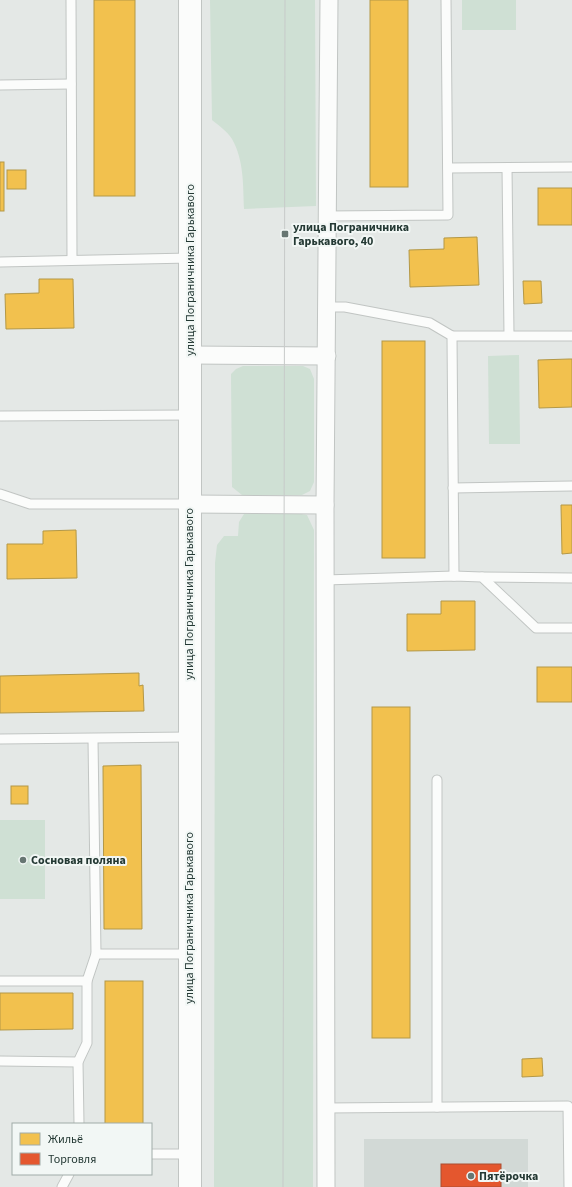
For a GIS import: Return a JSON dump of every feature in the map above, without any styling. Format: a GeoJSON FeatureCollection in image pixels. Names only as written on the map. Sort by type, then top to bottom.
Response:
{"type":"FeatureCollection","features":[{"type":"Feature","properties":{"kind":"street","name":"улица Пограничника Гарькавого"},"geometry":{"type":"LineString","coordinates":[[190,0],[190,1187]]}},
{"type":"Feature","properties":{"kind":"street"},"geometry":{"type":"LineString","coordinates":[[326,1187],[325,504],[326,216],[329,0]]}},
{"type":"Feature","properties":{"kind":"street"},"geometry":{"type":"LineString","coordinates":[[190,355],[326,356]]}},
{"type":"Feature","properties":{"kind":"street"},"geometry":{"type":"LineString","coordinates":[[190,504],[325,504]]}},
{"type":"Feature","properties":{"kind":"lane"},"geometry":{"type":"LineString","coordinates":[[71,0],[72,260]]}},
{"type":"Feature","properties":{"kind":"lane"},"geometry":{"type":"LineString","coordinates":[[326,216],[448,215],[446,0]]}},
{"type":"Feature","properties":{"kind":"lane"},"geometry":{"type":"LineString","coordinates":[[0,85],[71,84]]}},
{"type":"Feature","properties":{"kind":"lane"},"geometry":{"type":"LineString","coordinates":[[448,168],[572,167]]}},
{"type":"Feature","properties":{"kind":"lane"},"geometry":{"type":"LineString","coordinates":[[507,168],[509,335]]}},
{"type":"Feature","properties":{"kind":"lane"},"geometry":{"type":"LineString","coordinates":[[0,262],[190,258]]}},
{"type":"Feature","properties":{"kind":"lane"},"geometry":{"type":"LineString","coordinates":[[326,307],[345,308],[430,323],[452,336],[572,336]]}},
{"type":"Feature","properties":{"kind":"lane"},"geometry":{"type":"LineString","coordinates":[[452,336],[454,576]]}},
{"type":"Feature","properties":{"kind":"lane"},"geometry":{"type":"LineString","coordinates":[[0,416],[190,415]]}},
{"type":"Feature","properties":{"kind":"lane"},"geometry":{"type":"LineString","coordinates":[[453,488],[572,486]]}},
{"type":"Feature","properties":{"kind":"lane"},"geometry":{"type":"LineString","coordinates":[[0,494],[30,504],[190,504]]}},
{"type":"Feature","properties":{"kind":"lane"},"geometry":{"type":"LineString","coordinates":[[325,580],[454,576],[572,578]]}},
{"type":"Feature","properties":{"kind":"lane"},"geometry":{"type":"LineString","coordinates":[[482,577],[536,628],[572,628]]}},
{"type":"Feature","properties":{"kind":"lane"},"geometry":{"type":"LineString","coordinates":[[0,739],[189,737]]}},
{"type":"Feature","properties":{"kind":"lane"},"geometry":{"type":"LineString","coordinates":[[79,1123],[78,1062],[87,1043],[87,981],[96,954],[93,739]]}},
{"type":"Feature","properties":{"kind":"lane"},"geometry":{"type":"LineString","coordinates":[[437,780],[438,1107]]}},
{"type":"Feature","properties":{"kind":"lane"},"geometry":{"type":"LineString","coordinates":[[96,954],[189,954]]}},
{"type":"Feature","properties":{"kind":"lane"},"geometry":{"type":"LineString","coordinates":[[0,981],[87,981]]}},
{"type":"Feature","properties":{"kind":"lane"},"geometry":{"type":"LineString","coordinates":[[0,1061],[78,1062]]}},
{"type":"Feature","properties":{"kind":"lane"},"geometry":{"type":"LineString","coordinates":[[326,1108],[568,1106],[568,1187]]}},
{"type":"Feature","properties":{"kind":"lane"},"geometry":{"type":"LineString","coordinates":[[152,1154],[190,1154]]}},
{"type":"Feature","properties":{"kind":"lane"},"geometry":{"type":"LineString","coordinates":[[62,1187],[68,1175]]}},
{"type":"Feature","properties":{"kind":"shaded area"},"geometry":{"type":"Polygon","coordinates":[[[364,1139],[528,1139],[528,1187],[364,1187],[364,1139]]]}},
{"type":"Feature","properties":{"kind":"green space"},"geometry":{"type":"Polygon","coordinates":[[[210,0],[315,0],[316,206],[244,209],[243,182],[239,155],[232,139],[212,120],[210,0]]]}},
{"type":"Feature","properties":{"kind":"green space"},"geometry":{"type":"Polygon","coordinates":[[[462,0],[516,0],[516,30],[462,30],[462,0]]]}},
{"type":"Feature","properties":{"kind":"green space"},"geometry":{"type":"Polygon","coordinates":[[[519,355],[520,444],[489,444],[488,356],[519,355]]]}},
{"type":"Feature","properties":{"kind":"green space"},"geometry":{"type":"Polygon","coordinates":[[[243,366],[303,366],[310,369],[314,379],[314,482],[310,491],[302,495],[242,495],[232,487],[231,374],[236,369],[243,366]]]}},
{"type":"Feature","properties":{"kind":"green space"},"geometry":{"type":"Polygon","coordinates":[[[295,513],[307,515],[314,530],[313,1187],[214,1187],[215,563],[217,545],[224,536],[238,536],[239,522],[244,514],[295,513]]]}},
{"type":"Feature","properties":{"kind":"green space","name":"Сосновая поляна"},"geometry":{"type":"Polygon","coordinates":[[[0,820],[45,820],[45,899],[0,899],[0,820]]]}},
{"type":"Feature","properties":{"kind":"building: Жильё"},"geometry":{"type":"Polygon","coordinates":[[[94,0],[135,0],[135,196],[94,196],[94,0]]]}},
{"type":"Feature","properties":{"kind":"building: Жильё"},"geometry":{"type":"Polygon","coordinates":[[[370,0],[408,0],[408,187],[370,187],[370,0]]]}},
{"type":"Feature","properties":{"kind":"building: Жильё"},"geometry":{"type":"Polygon","coordinates":[[[0,162],[4,162],[4,211],[0,211],[0,162]]]}},
{"type":"Feature","properties":{"kind":"building: Жильё"},"geometry":{"type":"Polygon","coordinates":[[[7,170],[26,170],[26,189],[7,189],[7,170]]]}},
{"type":"Feature","properties":{"kind":"building: Жильё"},"geometry":{"type":"Polygon","coordinates":[[[538,188],[572,188],[572,225],[538,225],[538,188]]]}},
{"type":"Feature","properties":{"kind":"building: Жильё"},"geometry":{"type":"Polygon","coordinates":[[[477,237],[479,285],[410,287],[409,250],[444,249],[444,238],[477,237]]]}},
{"type":"Feature","properties":{"kind":"building: Жильё"},"geometry":{"type":"Polygon","coordinates":[[[39,279],[73,279],[74,328],[6,329],[5,294],[39,293],[39,279]]]}},
{"type":"Feature","properties":{"kind":"building: Жильё"},"geometry":{"type":"Polygon","coordinates":[[[523,281],[541,281],[542,303],[524,304],[523,281]]]}},
{"type":"Feature","properties":{"kind":"building: Жильё"},"geometry":{"type":"Polygon","coordinates":[[[382,341],[425,341],[425,558],[382,558],[382,341]]]}},
{"type":"Feature","properties":{"kind":"building: Жильё"},"geometry":{"type":"Polygon","coordinates":[[[572,359],[572,407],[539,408],[538,360],[572,359]]]}},
{"type":"Feature","properties":{"kind":"building: Жильё"},"geometry":{"type":"Polygon","coordinates":[[[561,505],[572,505],[572,553],[562,554],[561,505]]]}},
{"type":"Feature","properties":{"kind":"building: Жильё"},"geometry":{"type":"Polygon","coordinates":[[[76,530],[77,578],[7,579],[7,544],[43,544],[43,531],[76,530]]]}},
{"type":"Feature","properties":{"kind":"building: Жильё"},"geometry":{"type":"Polygon","coordinates":[[[441,601],[475,601],[475,650],[407,651],[407,614],[441,614],[441,601]]]}},
{"type":"Feature","properties":{"kind":"building: Жильё"},"geometry":{"type":"Polygon","coordinates":[[[537,667],[572,667],[572,702],[537,702],[537,667]]]}},
{"type":"Feature","properties":{"kind":"building: Жильё"},"geometry":{"type":"Polygon","coordinates":[[[139,673],[139,686],[143,685],[144,711],[0,713],[0,676],[139,673]]]}},
{"type":"Feature","properties":{"kind":"building: Жильё"},"geometry":{"type":"Polygon","coordinates":[[[372,707],[410,707],[410,1038],[372,1038],[372,707]]]}},
{"type":"Feature","properties":{"kind":"building: Жильё"},"geometry":{"type":"Polygon","coordinates":[[[141,765],[142,929],[104,929],[103,766],[141,765]]]}},
{"type":"Feature","properties":{"kind":"building: Жильё"},"geometry":{"type":"Polygon","coordinates":[[[11,786],[28,786],[28,804],[11,804],[11,786]]]}},
{"type":"Feature","properties":{"kind":"building: Жильё"},"geometry":{"type":"Polygon","coordinates":[[[105,981],[143,981],[143,1123],[105,1123],[105,981]]]}},
{"type":"Feature","properties":{"kind":"building: Жильё"},"geometry":{"type":"Polygon","coordinates":[[[0,993],[73,993],[73,1029],[0,1030],[0,993]]]}},
{"type":"Feature","properties":{"kind":"building: Жильё"},"geometry":{"type":"Polygon","coordinates":[[[542,1058],[543,1076],[522,1077],[522,1059],[542,1058]]]}},
{"type":"Feature","properties":{"kind":"building: Торговля","name":"Пятёрочка"},"geometry":{"type":"Polygon","coordinates":[[[441,1164],[501,1164],[501,1187],[441,1187],[441,1164]]]}},
{"type":"Feature","properties":{"kind":"tram line"},"geometry":{"type":"LineString","coordinates":[[283,1187],[285,0]]}},
{"type":"Feature","properties":{"kind":"place","name":"улица Пограничника Гарькавого, 40"},"geometry":{"type":"Point","coordinates":[285,234]}},
{"type":"Feature","properties":{"kind":"place","name":"Сосновая поляна"},"geometry":{"type":"Point","coordinates":[23,860]}},
{"type":"Feature","properties":{"kind":"place","name":"Пятёрочка"},"geometry":{"type":"Point","coordinates":[471,1176]}}]}
